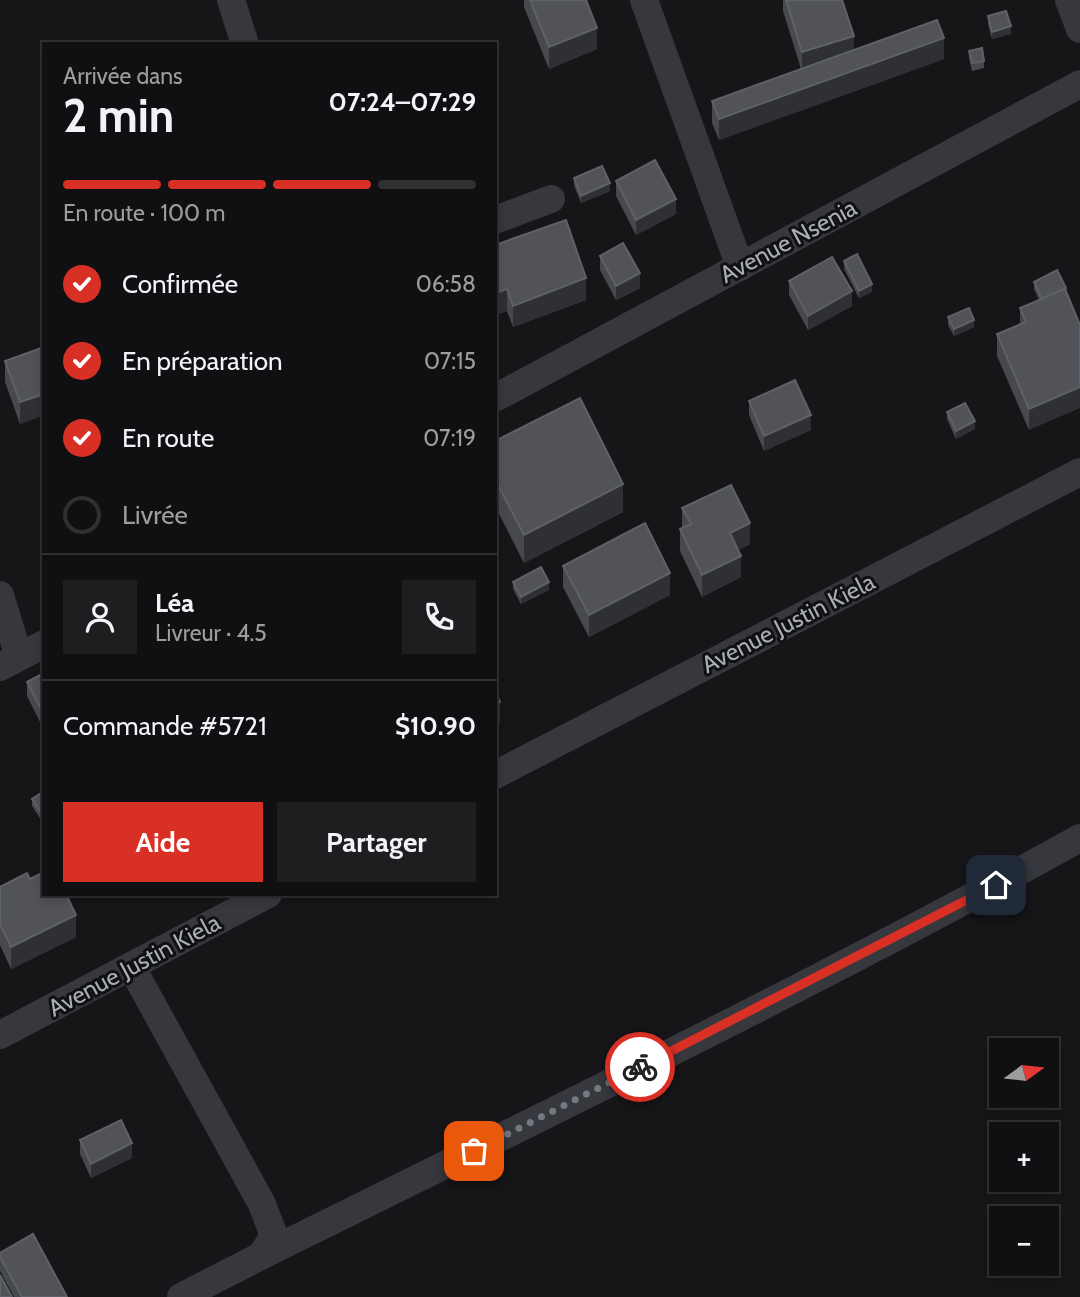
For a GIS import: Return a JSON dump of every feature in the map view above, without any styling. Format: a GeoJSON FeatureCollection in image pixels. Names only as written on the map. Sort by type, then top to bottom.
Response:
{"type":"FeatureCollection","features":[{"type":"Feature","properties":{"kind":"street"},"geometry":{"type":"LineString","coordinates":[[230,0],[244,42]]}},
{"type":"Feature","properties":{"kind":"street"},"geometry":{"type":"LineString","coordinates":[[644,0],[740,267]]}},
{"type":"Feature","properties":{"kind":"street"},"geometry":{"type":"LineString","coordinates":[[1069,0],[1080,29]]}},
{"type":"Feature","properties":{"kind":"street","name":"Avenue Nsenia"},"geometry":{"type":"LineString","coordinates":[[497,397],[1080,85]]}},
{"type":"Feature","properties":{"kind":"street"},"geometry":{"type":"LineString","coordinates":[[497,219],[551,199]]}},
{"type":"Feature","properties":{"kind":"street","name":"Avenue Justin Kiela"},"geometry":{"type":"LineString","coordinates":[[497,774],[1080,472]]}},
{"type":"Feature","properties":{"kind":"street"},"geometry":{"type":"LineString","coordinates":[[0,595],[21,656]]}},
{"type":"Feature","properties":{"kind":"street"},"geometry":{"type":"LineString","coordinates":[[181,1297],[953,908],[1080,838]]}},
{"type":"Feature","properties":{"kind":"street","name":"Avenue Justin Kiela"},"geometry":{"type":"LineString","coordinates":[[0,1035],[264,896]]}},
{"type":"Feature","properties":{"kind":"street"},"geometry":{"type":"LineString","coordinates":[[131,966],[262,1204],[274,1236],[261,1256]]}},
{"type":"Feature","properties":{"kind":"building"},"geometry":{"type":"Polygon","coordinates":[[[530,0],[586,0],[597,28],[549,47],[530,0]]]}},
{"type":"Feature","properties":{"kind":"building"},"geometry":{"type":"Polygon","coordinates":[[[786,0],[842,0],[854,36],[802,52],[786,0]]]}},
{"type":"Feature","properties":{"kind":"building"},"geometry":{"type":"Polygon","coordinates":[[[1006,11],[1011,26],[992,32],[988,16],[1006,11]]]}},
{"type":"Feature","properties":{"kind":"building"},"geometry":{"type":"Polygon","coordinates":[[[937,20],[944,38],[719,119],[712,101],[937,20]]]}},
{"type":"Feature","properties":{"kind":"building"},"geometry":{"type":"Polygon","coordinates":[[[982,48],[984,61],[972,63],[969,51],[982,48]]]}},
{"type":"Feature","properties":{"kind":"building"},"geometry":{"type":"Polygon","coordinates":[[[655,160],[676,199],[636,220],[616,181],[655,160]]]}},
{"type":"Feature","properties":{"kind":"building"},"geometry":{"type":"Polygon","coordinates":[[[602,166],[610,183],[581,196],[574,178],[602,166]]]}},
{"type":"Feature","properties":{"kind":"building"},"geometry":{"type":"Polygon","coordinates":[[[566,220],[586,278],[513,306],[507,289],[497,292],[497,244],[566,220]]]}},
{"type":"Feature","properties":{"kind":"building"},"geometry":{"type":"Polygon","coordinates":[[[623,243],[640,273],[616,286],[600,256],[623,243]]]}},
{"type":"Feature","properties":{"kind":"building"},"geometry":{"type":"Polygon","coordinates":[[[857,254],[872,284],[859,291],[844,261],[857,254]]]}},
{"type":"Feature","properties":{"kind":"building"},"geometry":{"type":"Polygon","coordinates":[[[832,257],[852,291],[808,316],[789,281],[832,257]]]}},
{"type":"Feature","properties":{"kind":"building"},"geometry":{"type":"Polygon","coordinates":[[[1057,270],[1066,288],[1042,299],[1034,282],[1057,270]]]}},
{"type":"Feature","properties":{"kind":"building"},"geometry":{"type":"Polygon","coordinates":[[[1065,289],[1080,325],[1080,387],[1029,409],[997,334],[1026,322],[1020,308],[1065,289]]]}},
{"type":"Feature","properties":{"kind":"building"},"geometry":{"type":"Polygon","coordinates":[[[969,308],[974,320],[954,329],[948,317],[969,308]]]}},
{"type":"Feature","properties":{"kind":"building"},"geometry":{"type":"Polygon","coordinates":[[[42,348],[42,395],[20,402],[5,361],[42,348]]]}},
{"type":"Feature","properties":{"kind":"building"},"geometry":{"type":"Polygon","coordinates":[[[795,380],[811,415],[764,436],[749,401],[795,380]]]}},
{"type":"Feature","properties":{"kind":"building"},"geometry":{"type":"Polygon","coordinates":[[[580,398],[623,484],[524,535],[497,483],[497,440],[580,398]]]}},
{"type":"Feature","properties":{"kind":"building"},"geometry":{"type":"Polygon","coordinates":[[[965,403],[975,421],[956,431],[947,412],[965,403]]]}},
{"type":"Feature","properties":{"kind":"building"},"geometry":{"type":"Polygon","coordinates":[[[731,485],[750,523],[730,533],[741,556],[702,575],[680,529],[691,524],[682,508],[731,485]]]}},
{"type":"Feature","properties":{"kind":"building"},"geometry":{"type":"Polygon","coordinates":[[[645,523],[670,573],[589,615],[563,566],[645,523]]]}},
{"type":"Feature","properties":{"kind":"building"},"geometry":{"type":"Polygon","coordinates":[[[541,567],[549,582],[521,597],[513,582],[541,567]]]}},
{"type":"Feature","properties":{"kind":"building"},"geometry":{"type":"Polygon","coordinates":[[[42,674],[42,711],[27,682],[42,674]]]}},
{"type":"Feature","properties":{"kind":"building"},"geometry":{"type":"Polygon","coordinates":[[[42,792],[42,814],[32,799],[42,792]]]}},
{"type":"Feature","properties":{"kind":"building"},"geometry":{"type":"Polygon","coordinates":[[[27,873],[30,879],[42,873],[42,896],[67,896],[76,915],[11,947],[0,924],[0,887],[27,873]]]}},
{"type":"Feature","properties":{"kind":"building"},"geometry":{"type":"Polygon","coordinates":[[[121,1120],[132,1143],[91,1164],[80,1140],[121,1120]]]}},
{"type":"Feature","properties":{"kind":"building"},"geometry":{"type":"Polygon","coordinates":[[[33,1234],[67,1297],[22,1297],[0,1257],[0,1253],[33,1234]]]}},
{"type":"Feature","properties":{"kind":"building"},"geometry":{"type":"Polygon","coordinates":[[[0,1275],[12,1297],[0,1297],[0,1275]]]}},
{"type":"Feature","properties":{"kind":"way so far"},"geometry":{"type":"LineString","coordinates":[[474,1151],[640,1067]]}},
{"type":"Feature","properties":{"kind":"route"},"geometry":{"type":"LineString","coordinates":[[640,1067],[996,885]]}}]}
